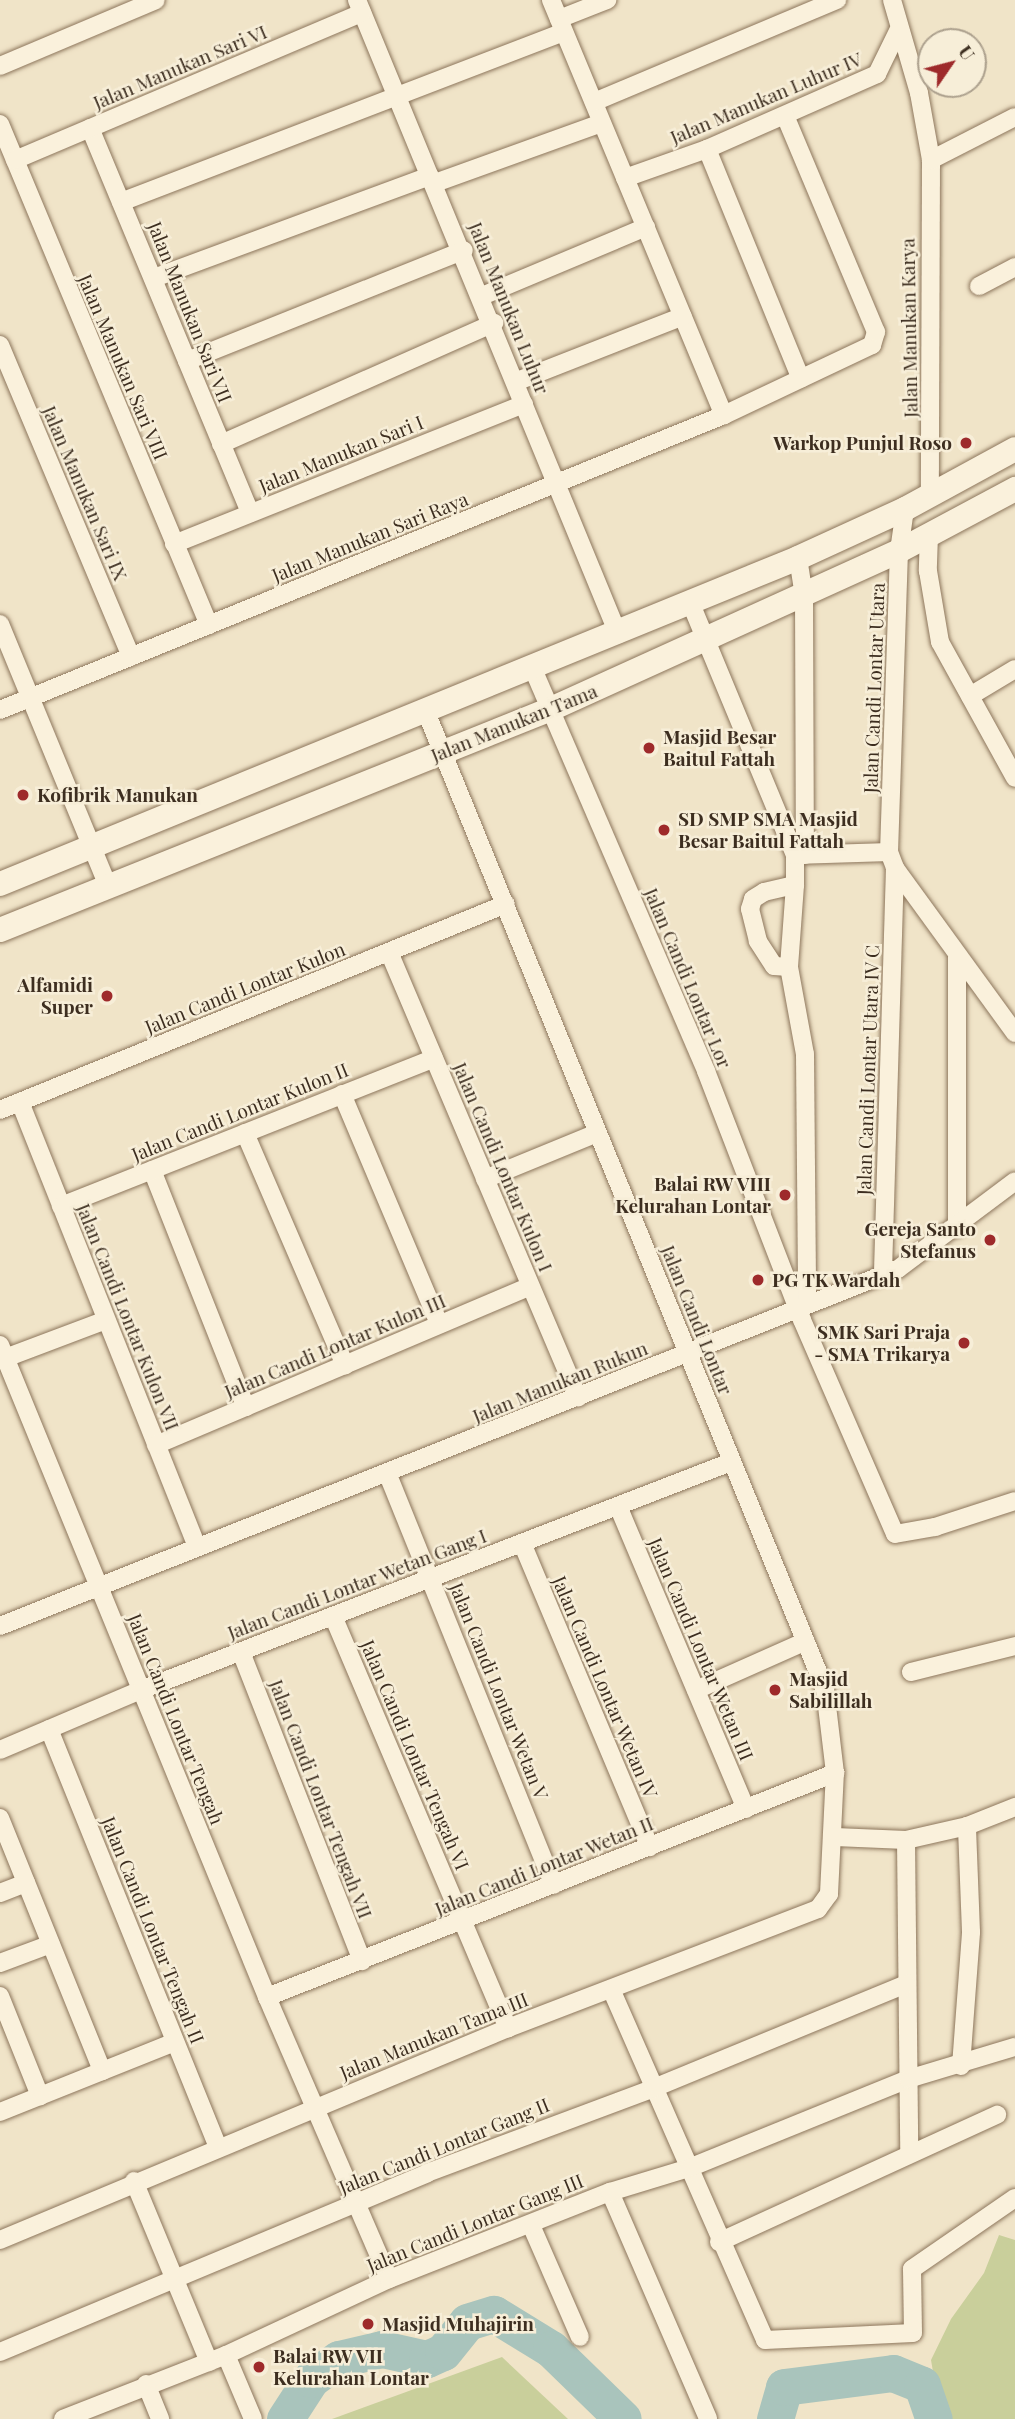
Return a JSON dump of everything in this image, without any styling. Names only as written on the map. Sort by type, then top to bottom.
[{"type":"street","points":[[0,66],[156,0]]},
{"type":"street","points":[[551,0],[724,415]]},
{"type":"street","points":[[121,202],[397,97],[562,25],[607,0]]},
{"type":"street","points":[[594,103],[837,0]]},
{"type":"street","name":"Jalan Manukan Karya","points":[[892,0],[898,31],[919,93],[931,160],[930,496]]},
{"type":"street","name":"Jalan Manukan Luhur","points":[[360,7],[464,250],[494,323],[514,382],[618,634]]},
{"type":"street","name":"Jalan Manukan Sari VI","points":[[15,160],[360,7]]},
{"type":"street","name":"Jalan Manukan Luhur IV","points":[[625,178],[707,149],[877,74],[898,31]]},
{"type":"street","name":"Jalan Manukan Sari Raya","points":[[0,710],[724,415],[876,341],[876,332],[785,116]]},
{"type":"street","points":[[931,160],[1015,117]]},
{"type":"street","points":[[154,278],[433,179],[602,123]]},
{"type":"street","name":"Jalan Manukan Sari VIII","points":[[0,124],[209,625]]},
{"type":"street","name":"Jalan Manukan Sari VII","points":[[90,128],[250,513]]},
{"type":"street","points":[[707,149],[801,379]]},
{"type":"street","points":[[482,296],[646,227]]},
{"type":"street","points":[[187,361],[464,250]]},
{"type":"street","points":[[979,286],[1015,267]]},
{"type":"street","points":[[514,382],[682,316]]},
{"type":"street","points":[[221,444],[494,323]]},
{"type":"street","name":"Jalan Manukan Sari IX","points":[[0,345],[131,657]]},
{"type":"street","name":"Jalan Manukan Sari I","points":[[174,544],[524,404]]},
{"type":"street","points":[[0,884],[691,604],[905,509],[1015,449]]},
{"type":"street","name":"Jalan Manukan Tama","points":[[0,930],[551,709],[899,551],[1015,489]]},
{"type":"street","name":"Jalan Candi Lontar Utara","points":[[892,860],[899,551],[905,509]]},
{"type":"street","points":[[929,535],[928,571],[935,628],[1015,778]]},
{"type":"street","points":[[798,558],[804,595],[800,855],[794,885],[789,967],[805,1055],[803,1305]]},
{"type":"street","points":[[691,604],[800,855]]},
{"type":"street","points":[[0,624],[108,886]]},
{"type":"street","name":"Jalan Candi Lontar Lor","points":[[533,669],[706,1071],[895,1534],[934,1527],[1015,1501]]},
{"type":"street","points":[[970,696],[1015,670]]},
{"type":"street","name":"Jalan Candi Lontar","points":[[426,712],[825,1689],[835,1773],[835,1837]]},
{"type":"street","points":[[800,855],[892,860],[957,957],[1015,1033]]},
{"type":"street","name":"Jalan Candi Lontar Utara IV C","points":[[883,1272],[892,860]]},
{"type":"street","points":[[789,967],[774,966],[765,957],[750,909],[753,899],[764,892],[794,885]]},
{"type":"street","name":"Jalan Candi Lontar Kulon","points":[[0,1110],[506,904]]},
{"type":"street","name":"Jalan Candi Lontar Kulon I","points":[[389,952],[578,1398]]},
{"type":"street","points":[[957,957],[957,1228]]},
{"type":"street","name":"Jalan Candi Lontar Kulon II","points":[[61,1206],[434,1058]]},
{"type":"street","points":[[342,1094],[439,1325]]},
{"type":"street","name":"Jalan Candi Lontar Kulon VII","points":[[20,1102],[197,1547]]},
{"type":"street","points":[[246,1133],[345,1365]]},
{"type":"street","points":[[485,1179],[597,1133]]},
{"type":"street","points":[[152,1170],[246,1407]]},
{"type":"street","name":"Jalan Manukan Rukun","points":[[0,1626],[99,1584],[388,1475],[883,1272],[898,1269],[957,1228],[1015,1181]]},
{"type":"street","name":"Jalan Candi Lontar Kulon III","points":[[156,1445],[530,1286]]},
{"type":"street","points":[[2,1355],[106,1320]]},
{"type":"street","name":"Jalan Candi Lontar Tengah","points":[[2,1355],[99,1584],[267,1997],[389,2279]]},
{"type":"street","name":"Jalan Candi Lontar Wetan Gang I","points":[[0,1749],[141,1690],[731,1462]]},
{"type":"street","name":"Jalan Candi Lontar Wetan V","points":[[388,1475],[432,1578],[554,1885]]},
{"type":"street","name":"Jalan Candi Lontar Wetan III","points":[[618,1506],[746,1809]]},
{"type":"street","name":"Jalan Candi Lontar Wetan IV","points":[[522,1543],[650,1847]]},
{"type":"street","name":"Jalan Candi Lontar Tengah VI","points":[[333,1616],[508,2028]]},
{"type":"street","points":[[695,1690],[806,1642]]},
{"type":"street","points":[[911,1672],[1015,1646]]},
{"type":"street","name":"Jalan Candi Lontar Tengah VII","points":[[241,1652],[362,1961]]},
{"type":"street","name":"Jalan Candi Lontar Tengah II","points":[[49,1729],[218,2147]]},
{"type":"street","name":"Jalan Candi Lontar Wetan II","points":[[267,1997],[835,1773]]},
{"type":"street","points":[[835,1837],[906,1840],[967,1826],[1015,1807]]},
{"type":"street","points":[[0,1818],[102,2071]]},
{"type":"street","points":[[961,2066],[971,1932],[967,1826]]},
{"type":"street","name":"Jalan Manukan Tama III","points":[[0,2240],[315,2106],[508,2028],[818,1909],[829,1894],[835,1837]]},
{"type":"street","points":[[906,1840],[909,2152]]},
{"type":"street","points":[[0,1894],[26,1883]]},
{"type":"street","points":[[0,1963],[51,1944]]},
{"type":"street","name":"Jalan Candi Lontar Gang II","points":[[0,2352],[519,2136],[654,2088],[906,1984]]},
{"type":"street","points":[[611,1990],[719,2242],[765,2340],[913,2333],[912,2269],[1015,2198]]},
{"type":"street","points":[[0,1996],[40,2096]]},
{"type":"street","points":[[0,2112],[175,2042]]},
{"type":"street","name":"Jalan Candi Lontar Gang III","points":[[63,2419],[146,2384],[226,2355],[389,2279],[610,2192],[689,2168],[908,2079],[961,2066],[1015,2047]]},
{"type":"street","points":[[719,2242],[909,2152],[997,2115]]},
{"type":"street","points":[[134,2181],[209,2362]]},
{"type":"street","points":[[610,2192],[708,2419]]},
{"type":"street","points":[[531,2225],[580,2337]]},
{"type":"street","points":[[226,2355],[253,2419]]},
{"type":"street","points":[[146,2384],[160,2419]]},
{"type":"green space","points":[[999,2235],[1015,2240],[1015,2419],[941,2419],[931,2360],[951,2319],[984,2273]]},
{"type":"green space","points":[[502,2357],[568,2419],[332,2419]]},
{"type":"waterway","points":[[285,2419],[311,2379],[339,2359],[382,2349],[427,2359],[443,2352],[467,2322],[494,2314],[551,2349],[623,2419]]},
{"type":"waterway","points":[[775,2419],[784,2387],[893,2373],[922,2385],[934,2419]]},
{"type":"place","name":"Warkop Punjul Roso","points":[[966,443]]},
{"type":"place","name":"Masjid Besar Baitul Fattah","points":[[649,748]]},
{"type":"place","name":"Kofibrik Manukan","points":[[23,795]]},
{"type":"place","name":"SD SMP SMA Masjid Besar Baitul Fattah","points":[[664,830]]},
{"type":"place","name":"Alfamidi Super","points":[[107,996]]},
{"type":"place","name":"Balai RW VIII Kelurahan Lontar","points":[[785,1195]]},
{"type":"place","name":"Gereja Santo Stefanus","points":[[990,1240]]},
{"type":"place","name":"PG TK Wardah","points":[[758,1280]]},
{"type":"place","name":"SMK Sari Praja - SMA Trikarya","points":[[964,1343]]},
{"type":"place","name":"Masjid Sabilillah","points":[[775,1690]]},
{"type":"place","name":"Masjid Muhajirin","points":[[368,2324]]},
{"type":"place","name":"Balai RW VII Kelurahan Lontar","points":[[259,2367]]}]
